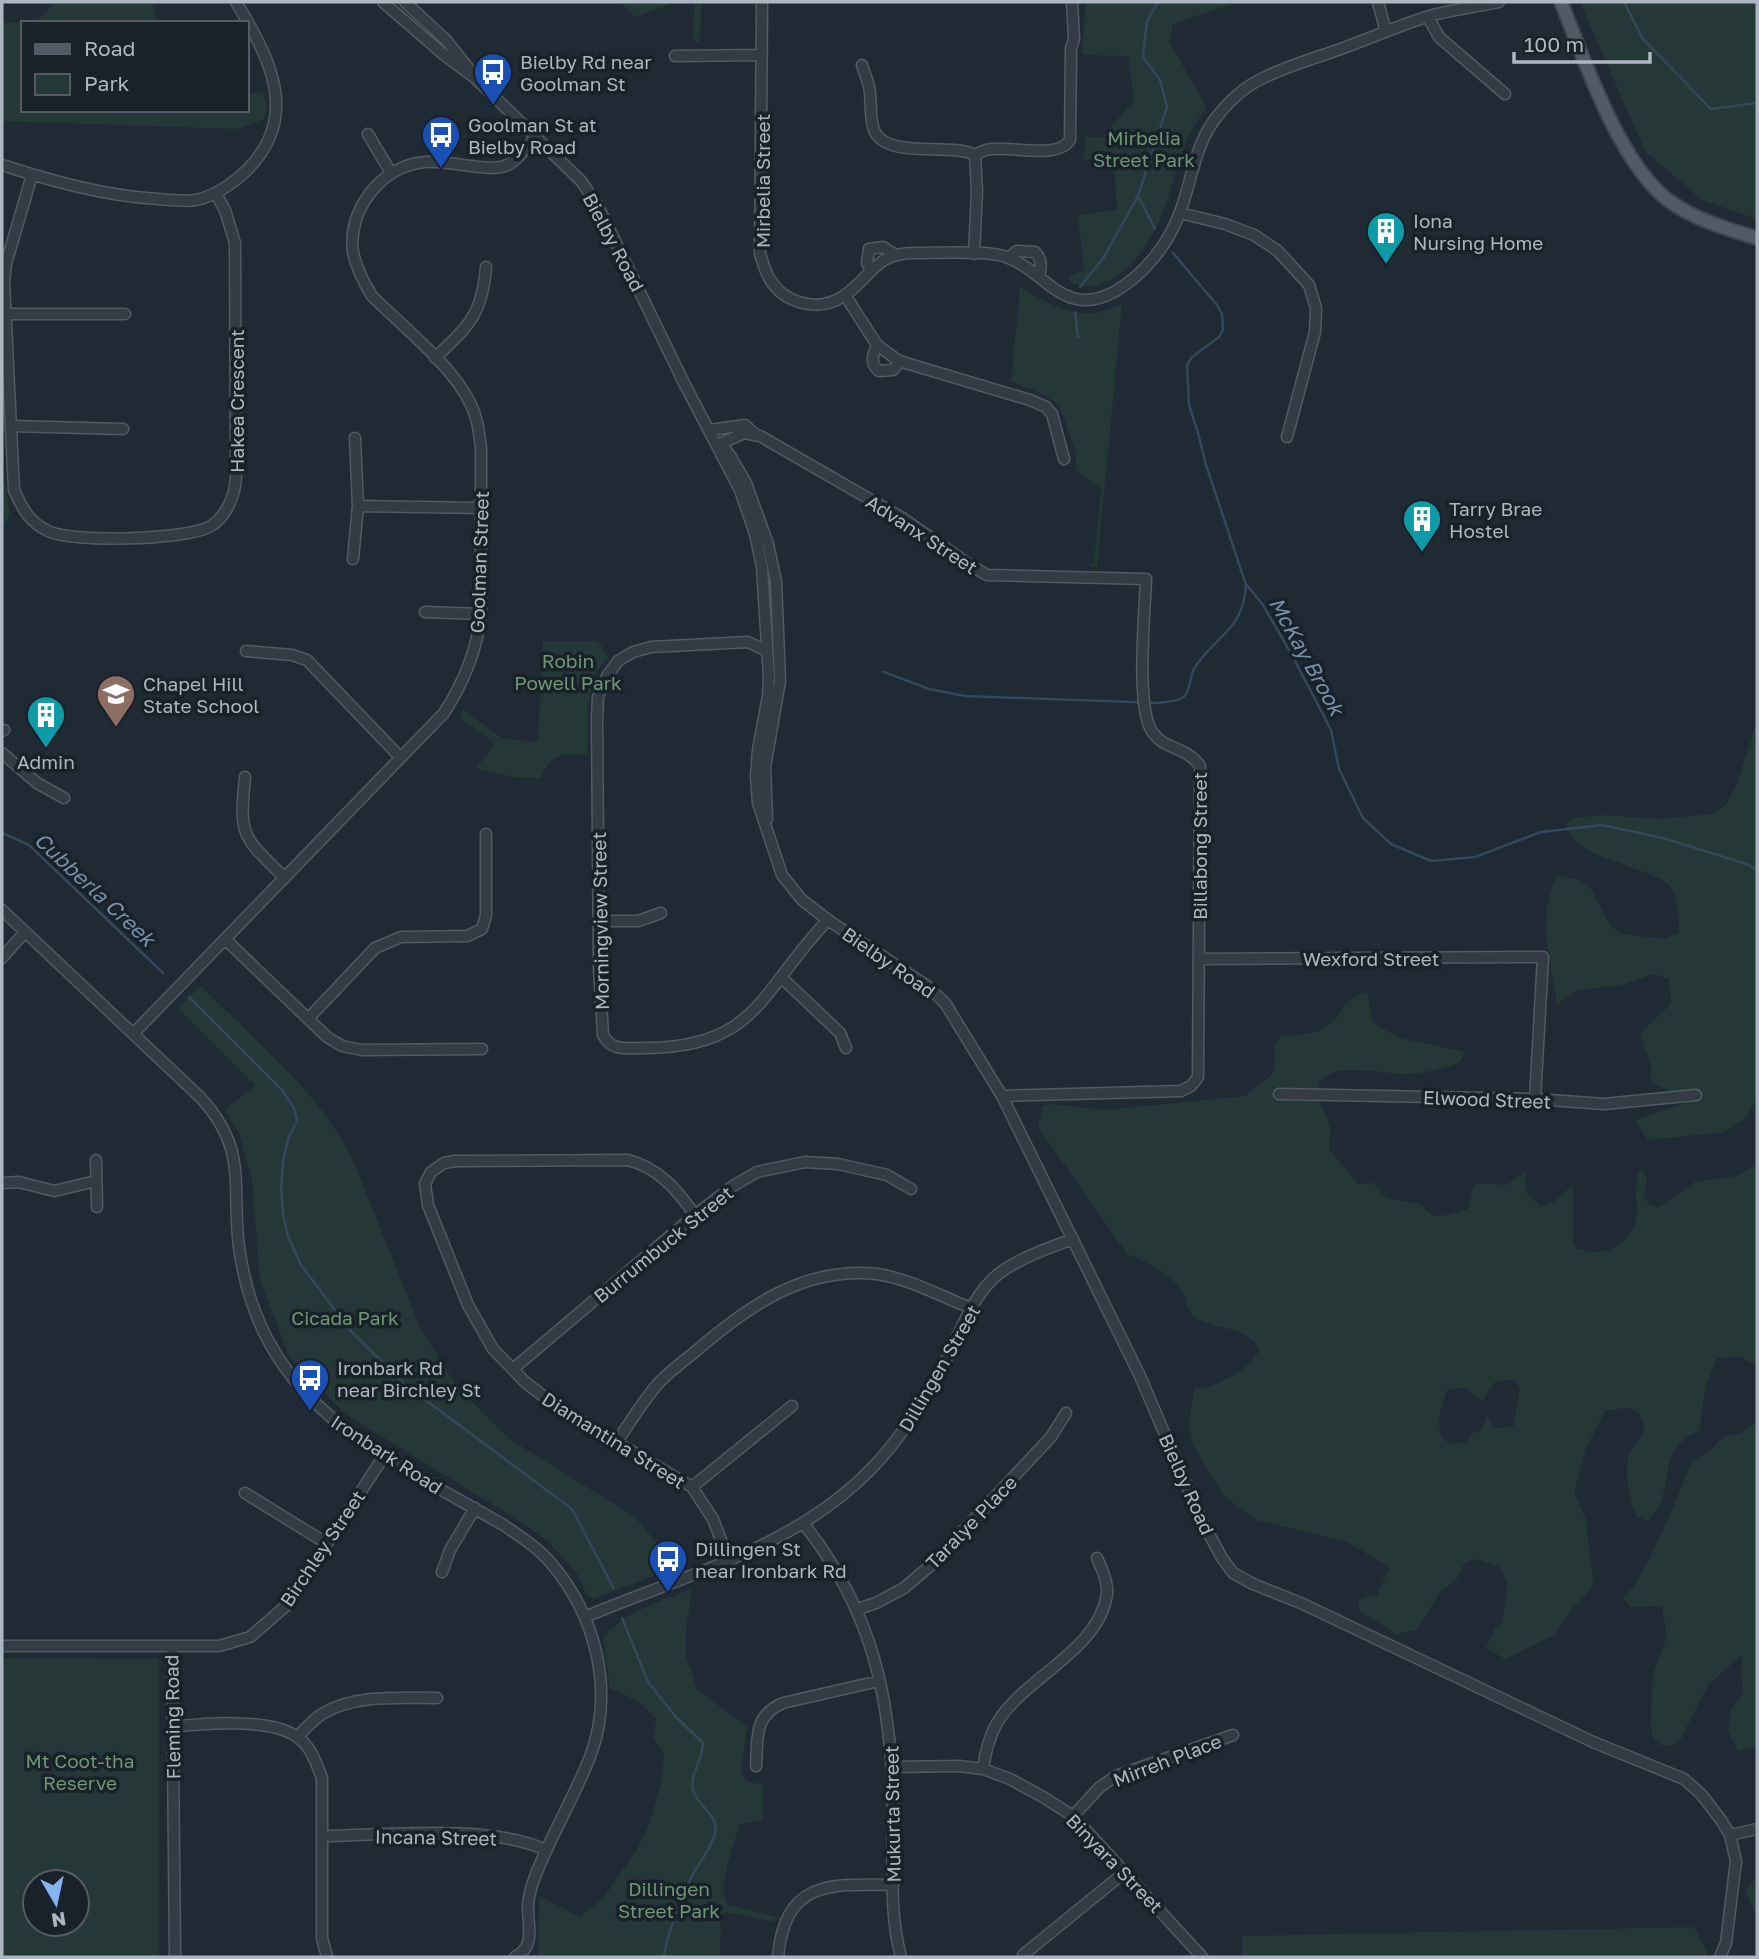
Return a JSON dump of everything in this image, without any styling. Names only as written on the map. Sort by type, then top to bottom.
[{"type":"main road","points":[[1561,2],[1612,124],[1629,154],[1653,185],[1668,200],[1694,215],[1757,238]]},
{"type":"street","points":[[236,2],[248,21]]},
{"type":"street","name":"Bielby Road","points":[[383,2],[475,78],[581,181],[597,206],[740,490],[755,534],[762,566],[767,627],[768,696],[758,750],[758,803],[782,874],[803,900],[828,920],[927,986],[945,1003],[1002,1096],[1140,1376],[1201,1519],[1222,1558],[1233,1573],[1253,1584],[1303,1604],[1581,1737],[1684,1779],[1701,1794],[1721,1820],[1730,1835],[1736,1861],[1726,1943],[1720,1957]]},
{"type":"street","name":"Bielby Road","points":[[405,2],[446,40],[475,78]]},
{"type":"street","name":"Mirbelia Street","points":[[762,2],[760,254],[770,279],[784,296],[804,304],[830,304],[845,295],[871,270],[894,254]]},
{"type":"street","points":[[975,155],[987,149],[1055,150],[1070,140],[1071,47],[1074,39],[1071,26],[1072,2]]},
{"type":"street","points":[[1378,2],[1386,33]]},
{"type":"street","points":[[1039,277],[1042,267],[1035,251],[1017,251],[1008,258],[1039,277],[1054,290],[1072,298],[1093,299],[1113,293],[1142,273],[1166,241],[1180,213],[1203,138],[1234,97],[1262,78],[1428,17],[1499,2]]},
{"type":"street","points":[[1428,17],[1439,37],[1505,94]]},
{"type":"street","points":[[2,165],[135,198],[194,200],[215,194],[239,178],[257,160],[269,138],[276,114],[275,88],[269,63],[248,22]]},
{"type":"street","points":[[675,56],[762,55]]},
{"type":"street","points":[[862,65],[869,87],[874,131],[883,141],[894,147],[964,149],[975,155]]},
{"type":"street","points":[[368,134],[391,173]]},
{"type":"street","name":"Goolman Street","points":[[133,1034],[444,713],[464,679],[475,649],[481,614],[479,426],[460,385],[372,296],[362,279],[354,255],[355,227],[369,193],[391,173],[422,162],[503,166],[536,137]]},
{"type":"street","points":[[974,254],[977,191],[975,155]]},
{"type":"street","name":"Hakea Crescent","points":[[32,174],[6,264],[4,282],[14,490],[31,520],[62,536],[180,535],[196,532],[211,527],[223,515],[235,489],[235,243],[225,210],[215,194]]},
{"type":"street","points":[[1180,213],[1254,235],[1278,251],[1309,285],[1316,308],[1315,332],[1287,437]]},
{"type":"street","name":"Mirbelia Street","points":[[871,270],[867,263],[869,249],[883,247],[894,254],[974,254],[1008,258]]},
{"type":"street","points":[[435,358],[473,320],[479,307],[486,267]]},
{"type":"street","points":[[845,295],[877,345],[900,361],[1046,407],[1055,421],[1064,459]]},
{"type":"street","points":[[5,314],[125,314]]},
{"type":"street","points":[[877,345],[872,360],[879,371],[893,370],[900,361]]},
{"type":"street","name":"Advanx Street","points":[[711,432],[745,425],[755,434],[904,519],[987,575],[1146,579]]},
{"type":"street","points":[[11,426],[123,429]]},
{"type":"street","name":"Bielby Road","points":[[711,432],[732,457],[746,483],[768,544],[776,581],[780,681],[765,767],[768,831]]},
{"type":"street","points":[[720,444],[744,433],[755,434]]},
{"type":"street","points":[[353,559],[358,506],[355,438]]},
{"type":"street","points":[[358,506],[481,508]]},
{"type":"street","name":"Billabong Street","points":[[1002,1096],[1181,1091],[1191,1086],[1198,1077],[1200,766],[1192,755],[1158,739],[1147,723],[1144,708],[1146,579]]},
{"type":"street","points":[[425,612],[481,614]]},
{"type":"street","points":[[748,642],[767,627]]},
{"type":"street","name":"Morningview Street","points":[[767,651],[748,642],[642,649],[618,661],[607,676],[598,697],[598,921],[603,1035],[608,1044],[619,1048],[670,1048],[699,1044],[722,1035],[743,1022],[828,920]]},
{"type":"street","points":[[246,651],[292,655],[307,660],[400,757]]},
{"type":"street","points":[[2,753],[37,783],[64,798]]},
{"type":"street","points":[[245,777],[242,812],[247,839],[285,877]]},
{"type":"street","points":[[308,1019],[375,948],[401,937],[467,936],[482,929],[486,915],[486,834]]},
{"type":"street","name":"Ironbark Road","points":[[2,910],[212,1110],[227,1134],[236,1164],[237,1228],[243,1271],[253,1306],[276,1354],[305,1393],[347,1431],[528,1541],[549,1561],[572,1591],[585,1616],[599,1669],[601,1691],[597,1734],[576,1790],[546,1850],[531,1889],[528,1936],[521,1955]]},
{"type":"street","points":[[598,921],[638,921],[661,913]]},
{"type":"street","points":[[2,958],[25,932]]},
{"type":"street","points":[[226,940],[327,1037],[342,1046],[362,1050],[482,1049]]},
{"type":"street","name":"Wexford Street","points":[[1199,958],[1542,957],[1535,1098]]},
{"type":"street","points":[[782,978],[841,1033],[846,1048]]},
{"type":"street","name":"Elwood Street","points":[[1279,1094],[1535,1098],[1605,1104],[1696,1095]]},
{"type":"street","points":[[96,1160],[97,1207]]},
{"type":"street","name":"Diamantina Street","points":[[695,1215],[660,1174],[645,1164],[628,1160],[455,1161],[444,1163],[431,1172],[425,1184],[428,1205],[468,1305],[493,1349],[525,1382],[556,1406],[692,1487],[713,1519],[729,1561]]},
{"type":"street","name":"Burrumbuck Street","points":[[513,1369],[695,1215],[733,1185],[757,1172],[805,1163],[838,1164],[887,1175],[911,1189]]},
{"type":"street","points":[[2,1183],[19,1182],[54,1192],[96,1181]]},
{"type":"street","name":"Dillingen Street","points":[[585,1616],[729,1561],[763,1545],[803,1523],[849,1489],[900,1436],[932,1386],[983,1291],[1000,1273],[1028,1257],[1073,1239]]},
{"type":"street","points":[[617,1443],[659,1383],[749,1308],[783,1289],[818,1277],[849,1273],[878,1275],[904,1280],[973,1309]]},
{"type":"street","points":[[692,1487],[792,1405]]},
{"type":"street","name":"Taralye Place","points":[[858,1609],[904,1588],[931,1565],[1051,1437],[1066,1413]]},
{"type":"street","name":"Birchley Street","points":[[173,1646],[219,1646],[250,1637],[287,1605],[384,1455]]},
{"type":"street","points":[[245,1493],[326,1543]]},
{"type":"street","points":[[442,1572],[450,1550],[475,1508]]},
{"type":"street","name":"Mukurta Street","points":[[803,1523],[833,1565],[858,1609],[871,1645],[889,1728],[893,1767],[896,1938],[901,1957]]},
{"type":"street","points":[[983,1769],[985,1753],[997,1723],[1015,1702],[1087,1637],[1102,1610],[1107,1593],[1097,1558]]},
{"type":"street","name":"Fleming Road","points":[[2,1646],[173,1646],[175,1957]]},
{"type":"street","points":[[756,1766],[761,1718],[771,1708],[879,1681]]},
{"type":"street","points":[[297,1737],[323,1714],[352,1703],[387,1698],[437,1699]]},
{"type":"street","points":[[173,1727],[197,1724],[257,1725],[279,1729],[297,1737],[313,1754],[321,1778],[322,1938],[327,1957]]},
{"type":"street","name":"Mirreh Place","points":[[1073,1816],[1100,1787],[1116,1776],[1233,1735]]},
{"type":"street","name":"Binyara Street","points":[[893,1767],[959,1766],[983,1769],[1010,1779],[1073,1816],[1202,1957]]},
{"type":"street","points":[[1730,1835],[1757,1829]]},
{"type":"street","name":"Incana Street","points":[[323,1836],[454,1834],[529,1842],[546,1850]]},
{"type":"street","points":[[1023,1955],[1125,1872]]},
{"type":"street","points":[[778,1957],[781,1931],[789,1914],[801,1900],[818,1890],[841,1884],[894,1885]]},
{"type":"green space","points":[[56,2],[152,2],[157,21],[36,21]]},
{"type":"green space","points":[[620,2],[676,2],[636,17]]},
{"type":"green space","points":[[695,2],[701,2],[700,42],[693,41]]},
{"type":"green space","name":"Mirbelia Street Park","points":[[1085,2],[1238,2],[1173,24],[1169,41],[1206,107],[1187,140],[1162,214],[1146,246],[1135,260],[1115,277],[1097,285],[1084,286],[1071,283],[1069,277],[1084,270],[1078,215],[1117,210],[1115,174],[1102,160],[1083,159],[1086,137],[1102,137],[1134,101],[1128,56],[1082,55]]},
{"type":"green space","points":[[1580,2],[1757,2],[1757,219],[1702,200],[1645,151]]},
{"type":"green space","points":[[21,22],[21,112],[248,112],[248,94],[263,92],[267,108],[264,119],[237,129],[2,121],[2,23]]},
{"type":"green space","points":[[1020,287],[1056,306],[1075,312],[1098,312],[1122,304],[1097,567],[1088,566],[1094,563],[1101,487],[1076,471],[1076,453],[1059,405],[1044,395],[1011,381]]},
{"type":"green space","points":[[2,461],[10,514],[2,530]]},
{"type":"green space","name":"Robin Powell Park","points":[[543,641],[598,641],[608,657],[594,674],[588,706],[587,755],[559,756],[549,763],[541,778],[513,777],[476,768],[494,742],[460,718],[463,710],[502,738],[538,742]]},
{"type":"green space","points":[[1757,722],[1757,1097],[1746,1118],[1724,1132],[1648,1140],[1635,1120],[1686,1103],[1681,1097],[1651,1082],[1651,1067],[1640,1033],[1671,1004],[1669,979],[1653,974],[1621,985],[1578,990],[1557,1004],[1546,923],[1551,891],[1557,875],[1579,880],[1591,889],[1610,926],[1622,934],[1664,939],[1678,933],[1676,900],[1665,882],[1607,859],[1579,844],[1570,834],[1566,823],[1573,818],[1605,815],[1658,819],[1714,814],[1726,804],[1735,789]]},
{"type":"green space","name":"Cicada Park","points":[[200,985],[283,1066],[322,1110],[338,1134],[352,1158],[420,1327],[457,1387],[511,1440],[635,1517],[676,1567],[593,1599],[587,1595],[578,1575],[548,1541],[345,1414],[289,1356],[260,1280],[252,1180],[239,1133],[225,1110],[255,1085],[178,1008]]},
{"type":"green space","points":[[1367,992],[1372,1022],[1399,1038],[1465,1052],[1460,1062],[1421,1073],[1345,1070],[1324,1077],[1319,1085],[1320,1102],[1330,1127],[1329,1149],[1358,1184],[1373,1183],[1386,1198],[1420,1204],[1433,1216],[1449,1215],[1468,1209],[1473,1188],[1477,1183],[1506,1185],[1525,1172],[1526,1192],[1540,1206],[1553,1202],[1573,1185],[1573,1244],[1577,1249],[1599,1252],[1620,1244],[1630,1233],[1636,1219],[1636,1184],[1641,1168],[1647,1179],[1643,1196],[1649,1204],[1659,1208],[1695,1182],[1737,1176],[1757,1164],[1757,1366],[1741,1357],[1717,1358],[1705,1388],[1699,1431],[1687,1437],[1673,1452],[1661,1502],[1648,1521],[1637,1517],[1627,1477],[1629,1455],[1645,1431],[1643,1422],[1632,1409],[1605,1411],[1585,1450],[1574,1492],[1586,1520],[1593,1580],[1591,1589],[1570,1611],[1554,1635],[1505,1659],[1486,1648],[1494,1630],[1502,1624],[1508,1583],[1499,1566],[1476,1559],[1465,1562],[1456,1580],[1439,1593],[1417,1630],[1396,1634],[1360,1611],[1358,1600],[1377,1595],[1390,1567],[1345,1541],[1256,1520],[1223,1495],[1193,1445],[1189,1423],[1194,1389],[1214,1385],[1232,1377],[1260,1350],[1255,1342],[1240,1332],[1198,1319],[1189,1310],[1182,1291],[1170,1278],[1150,1264],[1127,1254],[1038,1127],[1043,1106],[1053,1104],[1105,1110],[1245,1096],[1270,1076],[1275,1068],[1275,1044],[1282,1036],[1307,1034],[1325,1028],[1336,1019],[1347,1003]],"holes":[[[1515,1379],[1520,1389],[1513,1427],[1493,1428],[1487,1415],[1481,1431],[1473,1433],[1466,1442],[1452,1444],[1442,1439],[1440,1414],[1448,1389],[1466,1388],[1482,1401],[1495,1382]]]},
{"type":"green space","points":[[1757,1422],[1757,1746],[1738,1751],[1728,1731],[1731,1710],[1743,1694],[1741,1655],[1708,1685],[1680,1740],[1671,1746],[1660,1745],[1653,1737],[1651,1726],[1652,1678],[1667,1636],[1662,1606],[1631,1607],[1623,1598],[1652,1555],[1693,1460],[1709,1452],[1723,1437],[1741,1433]]},
{"type":"green space","name":"Dillingen Street Park","points":[[692,1589],[686,1630],[686,1656],[697,1689],[747,1727],[741,1771],[746,1781],[763,1785],[763,1820],[740,1824],[727,1866],[725,1897],[728,1905],[776,1917],[774,1922],[726,1912],[721,1916],[720,1957],[538,1957],[539,1896],[580,1917],[604,1897],[647,1830],[662,1782],[664,1753],[654,1739],[656,1719],[638,1701],[610,1688],[603,1638],[633,1614]]},
{"type":"green space","name":"Mt Coot-tha Reserve","points":[[2,1658],[159,1659],[159,1957],[2,1957]]},
{"type":"green space","points":[[1757,1877],[1757,1917],[1745,1891]]},
{"type":"green space","points":[[1694,1927],[1707,1952],[1705,1957],[1242,1957],[1242,1936]]},
{"type":"waterway","name":"McKay Brook","points":[[1080,287],[1104,257],[1138,196],[1167,107],[1160,80],[1143,57],[1147,21],[1158,2]]},
{"type":"waterway","points":[[1624,2],[1643,39],[1711,109],[1757,103]]},
{"type":"waterway","name":"McKay Brook","points":[[1138,196],[1155,229]]},
{"type":"waterway","name":"McKay Brook","points":[[1173,253],[1222,314],[1223,330],[1219,337],[1192,357],[1187,365],[1189,405],[1242,573],[1246,584],[1263,605],[1291,653],[1331,730],[1339,769],[1363,818],[1391,844],[1431,861],[1475,857],[1541,832],[1602,825],[1667,839],[1749,865],[1757,870]]},
{"type":"waterway","points":[[1075,312],[1078,337]]},
{"type":"waterway","points":[[884,672],[929,689],[965,696],[1160,703],[1174,701],[1186,694],[1195,667],[1228,631],[1240,613],[1246,585]]},
{"type":"waterway","name":"Cubberla Creek","points":[[2,833],[29,845],[163,973]]},
{"type":"waterway","name":"Cubberla Creek","points":[[189,997],[282,1090],[294,1108],[297,1121],[288,1139],[281,1188],[288,1236],[301,1265],[351,1331],[404,1384],[572,1509],[614,1589]]},
{"type":"waterway","name":"Cubberla Creek","points":[[622,1618],[648,1682],[676,1717],[703,1743],[692,1784],[696,1797],[712,1817],[716,1829],[709,1848],[682,1897],[664,1957]]},
{"type":"place","name":"Bielby Rd near Goolman St","points":[[493,106]]},
{"type":"place","name":"Goolman St at Bielby Road","points":[[441,169]]},
{"type":"place","name":"Iona Nursing Home","points":[[1386,265]]},
{"type":"place","name":"Tarry Brae Hostel","points":[[1422,553]]},
{"type":"place","name":"Chapel Hill State School","points":[[116,728]]},
{"type":"place","name":"Admin","points":[[46,749]]},
{"type":"place","name":"Ironbark Rd near Birchley St","points":[[310,1412]]},
{"type":"place","name":"Dillingen St near Ironbark Rd","points":[[668,1593]]}]
